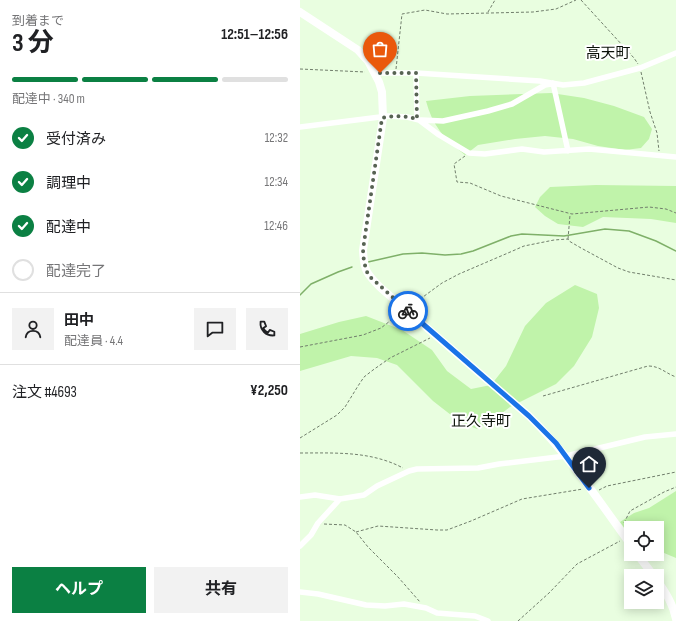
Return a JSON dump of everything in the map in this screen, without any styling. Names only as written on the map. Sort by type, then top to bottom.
[{"type":"street","points":[[300,12],[358,50],[368,61],[379,82],[382,92],[382,118],[363,250],[364,262],[368,275],[529,416],[566,456],[624,535]]},
{"type":"street","points":[[380,73],[416,73],[540,81],[563,84],[584,83],[640,68],[676,53]]},
{"type":"street","points":[[416,73],[418,119],[439,136],[469,153],[485,154],[522,149],[544,152],[568,150],[606,150],[676,156]]},
{"type":"street","points":[[300,127],[382,118],[388,116],[407,116],[418,119],[442,121],[512,104],[545,85],[553,83]]},
{"type":"street","points":[[553,83],[568,150]]},
{"type":"street","points":[[300,497],[315,495],[340,499],[364,495],[376,486],[409,471],[417,469],[478,468],[566,456],[645,437],[676,434]]},
{"type":"street","points":[[300,546],[311,535],[318,523],[340,499]]},
{"type":"street","points":[[642,561],[649,569]]},
{"type":"street","points":[[664,591],[673,607],[676,620]]},
{"type":"street","points":[[300,592],[318,594],[366,605],[385,606],[404,604],[426,608],[437,613],[475,616],[488,621]]},
{"type":"path","points":[[487,12],[495,0]]},
{"type":"path","points":[[395,72],[402,14],[425,10],[447,14],[534,12],[556,9],[576,0]]},
{"type":"path","points":[[581,0],[634,58],[640,68],[650,112],[657,133],[659,155]]},
{"type":"path","points":[[300,69],[369,72]]},
{"type":"path","points":[[469,153],[454,164],[457,182],[470,183],[501,196],[570,214],[648,207],[666,209],[676,213]]},
{"type":"path","points":[[570,214],[568,234],[569,242],[618,268],[629,272],[676,280]]},
{"type":"path","points":[[300,347],[363,335],[381,328],[442,283],[459,274],[524,246],[554,240],[568,239]]},
{"type":"path","points":[[300,438],[345,407],[361,382],[372,370],[390,358],[435,335]]},
{"type":"path","points":[[543,396],[648,366],[655,366],[676,377]]},
{"type":"path","points":[[300,453],[344,453],[373,456],[390,461],[409,471]]},
{"type":"path","points":[[356,532],[378,526],[447,530],[522,499],[591,491],[606,486],[676,472]]},
{"type":"path","points":[[621,531],[630,511],[676,487]]},
{"type":"path","points":[[318,523],[345,525],[356,532],[368,547],[426,608]]},
{"type":"path","points":[[518,621],[549,593],[577,564],[624,539]]},
{"type":"green space","points":[[551,93],[584,98],[614,106],[644,117],[652,129],[649,139],[641,148],[625,150],[598,146],[573,139],[545,136],[478,145],[465,155],[445,138],[436,125],[426,101],[470,96]]},
{"type":"green space","points":[[596,185],[676,186],[676,223],[651,219],[603,217],[583,227],[558,224],[545,216],[535,207],[540,197],[550,187]]},
{"type":"green space","points":[[575,285],[597,294],[599,308],[592,337],[574,366],[556,384],[510,407],[493,420],[477,429],[460,422],[433,401],[397,365],[377,358],[351,356],[300,371],[300,334],[339,322],[366,316],[402,330],[432,350],[447,371],[471,389],[491,385],[506,366],[525,326],[546,303]]},
{"type":"green space","points":[[676,491],[676,558],[664,553],[664,521],[624,521],[624,527],[620,522],[634,513],[649,508]]},
{"type":"waterway","points":[[368,262],[403,254],[461,254],[473,251],[511,236],[522,234],[564,236],[605,229],[629,231],[656,241],[676,251]]},
{"type":"waterway","points":[[300,295],[311,284],[352,267]]},
{"type":"way so far","points":[[380,73],[416,73],[417,119],[407,116],[388,116],[382,118],[363,250],[364,262],[368,275],[408,311]]},
{"type":"district","name":"高天町","points":[[608,53]]},
{"type":"district","name":"正久寺町","points":[[481,421]]},
{"type":"route","points":[[408,311],[542,428],[556,443],[589,488]]}]
